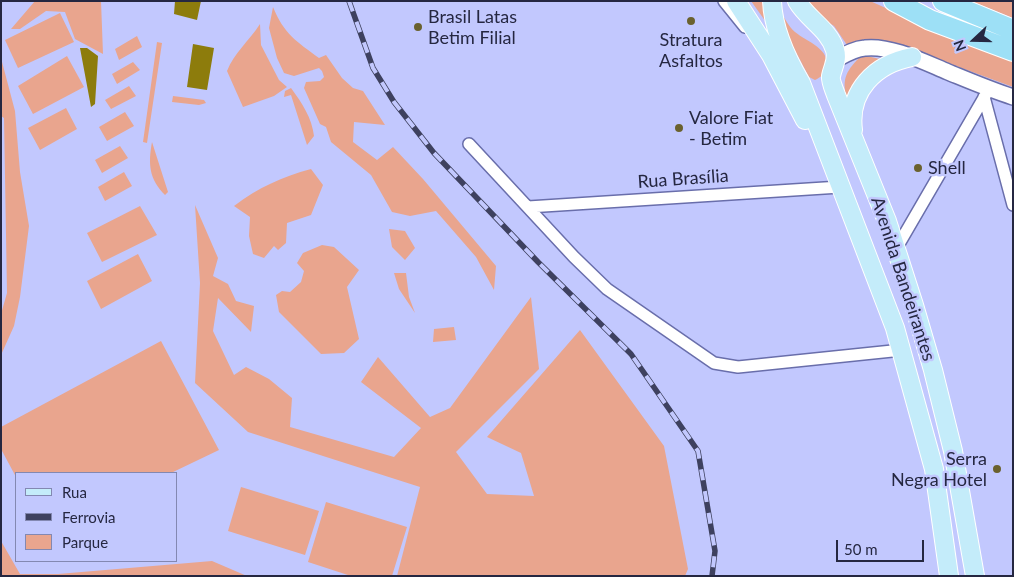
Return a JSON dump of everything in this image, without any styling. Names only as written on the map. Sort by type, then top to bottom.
[{"type":"highway","points":[[894,1],[930,20],[1013,51]]},
{"type":"highway","points":[[943,1],[1013,30]]},
{"type":"main road","points":[[736,1],[771,55],[840,187],[872,188]]},
{"type":"main road","name":"Avenida Bandeirantes","points":[[772,1],[777,30],[801,83],[896,328],[934,468],[949,576]]},
{"type":"main road","points":[[796,1],[805,14],[829,38],[835,49],[836,59],[831,77],[818,87],[809,87],[801,83]]},
{"type":"main road","points":[[836,59],[852,50],[866,48],[885,49],[912,57],[986,93],[1013,96]]},
{"type":"main road","points":[[854,138],[853,110],[864,84],[885,66],[898,60],[912,57]]},
{"type":"main road","name":"Avenida Bandeirantes","points":[[831,77],[872,188],[887,222],[914,305],[946,424],[975,576]]},
{"type":"street","points":[[724,1],[771,55]]},
{"type":"street","points":[[986,93],[1013,205]]},
{"type":"street","points":[[896,249],[986,93]]},
{"type":"street","points":[[469,144],[574,257],[607,289],[714,363],[738,367],[902,350]]},
{"type":"street","name":"Rua Brasília","points":[[528,207],[840,187]]},
{"type":"green space","points":[[35,1],[101,1],[103,54],[75,39],[65,12],[46,11],[20,29],[11,29]]},
{"type":"green space","points":[[751,1],[762,1],[766,22]]},
{"type":"green space","points":[[803,1],[870,1],[958,40],[1013,61],[1013,87],[891,42],[847,45],[834,26],[809,10]]},
{"type":"green space","points":[[971,1],[1013,1],[1013,18]]},
{"type":"green space","points":[[273,7],[286,31],[319,58],[326,55],[342,78],[353,88],[363,91],[385,125],[354,122],[353,142],[377,160],[393,147],[423,179],[496,266],[494,290],[476,257],[436,211],[410,216],[392,212],[371,175],[331,142],[326,127],[320,124],[304,88],[306,82],[320,81],[324,77],[322,71],[319,68],[294,76],[284,73],[277,58],[269,28]]},
{"type":"green space","points":[[781,12],[793,30],[822,51],[827,62],[826,69],[821,77],[815,80],[809,77],[781,24]]},
{"type":"green space","points":[[60,13],[74,42],[18,68],[5,40]]},
{"type":"green space","points":[[260,24],[261,45],[279,80],[287,87],[274,96],[243,107],[227,71],[234,58]]},
{"type":"green space","points":[[137,36],[142,47],[119,60],[115,49]]},
{"type":"green space","points":[[157,42],[162,43],[147,143],[143,142]]},
{"type":"green space","points":[[862,55],[880,59],[847,99],[845,80],[852,65]]},
{"type":"green space","points":[[67,56],[84,87],[33,114],[18,86]]},
{"type":"green space","points":[[1,58],[15,111],[20,172],[29,226],[20,297],[14,326],[1,355],[1,314],[7,293]]},
{"type":"green space","points":[[133,62],[140,70],[117,84],[112,74]]},
{"type":"green space","points":[[129,86],[136,96],[111,109],[105,100]]},
{"type":"green space","points":[[291,88],[303,105],[311,123],[314,136],[307,145],[291,95],[284,97],[285,91]]},
{"type":"green space","points":[[173,96],[204,100],[206,103],[199,105],[172,102]]},
{"type":"green space","points":[[66,108],[77,129],[40,150],[28,128]]},
{"type":"green space","points":[[125,112],[134,126],[107,141],[99,127]]},
{"type":"green space","points":[[152,142],[168,192],[165,195],[156,183],[151,171]]},
{"type":"green space","points":[[120,146],[128,158],[102,173],[95,160]]},
{"type":"green space","points":[[311,169],[323,185],[311,215],[287,223],[286,243],[278,250],[274,246],[264,258],[253,254],[249,236],[250,217],[234,206],[252,193],[271,183]]},
{"type":"green space","points":[[124,172],[132,186],[105,201],[98,187]]},
{"type":"green space","points":[[195,205],[218,258],[213,276],[228,284],[236,301],[254,306],[251,332],[218,298],[213,331],[234,375],[246,367],[269,379],[292,398],[290,427],[394,457],[421,428],[361,382],[378,357],[430,417],[450,408],[531,297],[539,369],[456,452],[487,494],[534,496],[521,453],[487,437],[580,330],[664,446],[688,569],[685,576],[397,576],[420,487],[248,432],[195,383],[200,283]]},
{"type":"green space","points":[[140,206],[157,235],[102,262],[87,233]]},
{"type":"green space","points":[[389,229],[405,231],[415,248],[405,260],[392,247]]},
{"type":"green space","points":[[322,245],[334,247],[359,270],[347,287],[359,339],[344,353],[321,354],[279,312],[276,295],[282,291],[290,292],[301,282],[304,271],[297,263],[303,253]]},
{"type":"green space","points":[[138,254],[152,281],[101,309],[87,281]]},
{"type":"green space","points":[[394,273],[406,273],[409,297],[415,313],[399,289]]},
{"type":"green space","points":[[454,327],[456,340],[433,342],[434,329]]},
{"type":"green space","points":[[161,341],[219,450],[173,472],[15,472],[15,475],[1,449],[1,427]]},
{"type":"green space","points":[[241,487],[319,511],[305,555],[228,531]]},
{"type":"green space","points":[[326,502],[407,527],[392,576],[351,576],[308,562]]},
{"type":"green space","points":[[1,541],[20,574],[58,574],[212,561],[247,576],[1,576]]},
{"type":"shaded area","points":[[175,1],[201,1],[197,20],[174,14]]},
{"type":"shaded area","points":[[193,44],[214,48],[207,90],[187,87]]},
{"type":"shaded area","points":[[80,48],[87,48],[98,56],[95,104],[91,107]]},
{"type":"railway","points":[[349,1],[373,68],[394,102],[434,153],[538,262],[631,354],[698,451],[715,551],[712,576]]},
{"type":"place","name":"Stratura Asfaltos","points":[[691,21]]},
{"type":"place","name":"Brasil Latas Betim Filial","points":[[418,27]]},
{"type":"place","name":"Valore Fiat - Betim","points":[[679,128]]},
{"type":"place","name":"Shell","points":[[918,168]]},
{"type":"place","name":"Serra Negra Hotel","points":[[997,469]]}]
